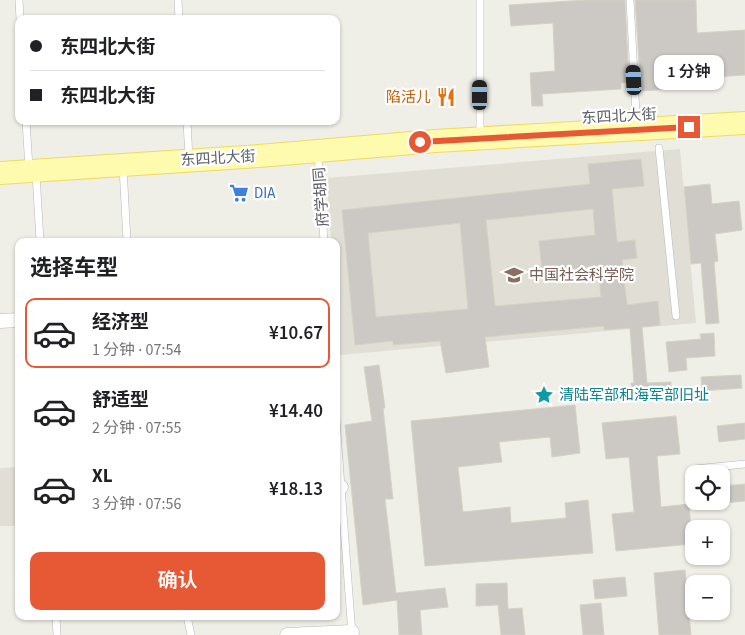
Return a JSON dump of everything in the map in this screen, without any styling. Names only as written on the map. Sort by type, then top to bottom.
[{"type":"main road","name":"东四北大街","points":[[435,141],[480,133],[532,120],[745,108]]},
{"type":"main road","name":"东四北大街","points":[[0,173],[189,159],[318,152],[435,141],[745,123]]},
{"type":"street","points":[[0,321],[15,320]]},
{"type":"street","points":[[287,635],[352,634]]},
{"type":"lane","points":[[19,0],[20,15]]},
{"type":"lane","points":[[178,0],[179,15]]},
{"type":"lane","points":[[480,0],[480,133]]},
{"type":"lane","points":[[630,0],[636,115]]},
{"type":"lane","points":[[26,125],[40,238]]},
{"type":"lane","points":[[186,125],[189,159]]},
{"type":"lane","points":[[659,148],[676,316]]},
{"type":"lane","name":"府学胡同","points":[[318,152],[324,238]]},
{"type":"lane","points":[[123,165],[127,238]]},
{"type":"lane","points":[[730,466],[745,464]]},
{"type":"lane","points":[[340,499],[352,634]]},
{"type":"lane","points":[[56,620],[57,635]]},
{"type":"lane","points":[[188,620],[191,635]]},
{"type":"shaded area","name":"中国社会科学院","points":[[680,149],[696,323],[340,355],[340,238],[331,238],[326,178]]},
{"type":"shaded area","points":[[15,467],[15,526],[0,526],[0,468]]},
{"type":"building","points":[[585,0],[625,0],[629,82],[621,83],[621,89],[542,94],[543,106],[532,106],[530,73],[555,71],[553,23],[511,26],[509,5]]},
{"type":"building","points":[[635,0],[696,0],[697,33],[745,30],[745,75],[671,80],[672,89],[641,91]]},
{"type":"building","points":[[641,159],[644,186],[612,189],[617,242],[635,240],[637,258],[622,260],[627,305],[658,301],[660,325],[642,327],[647,383],[671,382],[671,393],[632,394],[631,383],[634,383],[630,328],[604,330],[604,326],[485,337],[489,367],[446,373],[440,341],[393,345],[393,341],[355,345],[342,210],[590,184],[588,164]],"holes":[[[593,209],[595,235],[539,241],[542,272],[598,266],[601,297],[495,306],[486,220]],[[460,223],[468,309],[376,317],[368,233]]]},
{"type":"building","points":[[710,184],[712,204],[739,201],[742,230],[715,234],[718,261],[714,262],[719,323],[706,324],[701,263],[691,264],[684,187]]},
{"type":"building","points":[[714,333],[715,356],[686,358],[687,370],[669,372],[666,342],[701,339],[700,334]]},
{"type":"building","points":[[379,365],[393,499],[385,499],[396,593],[445,588],[448,607],[420,610],[422,635],[399,635],[397,600],[363,605],[345,425],[372,421],[364,367]]},
{"type":"building","points":[[741,375],[742,388],[702,391],[701,377]]},
{"type":"building","points":[[575,405],[580,453],[552,457],[550,437],[499,442],[502,462],[458,467],[463,512],[510,507],[511,523],[566,518],[565,503],[588,500],[593,553],[425,566],[411,421]]},
{"type":"building","points":[[676,416],[680,454],[657,456],[661,507],[685,504],[685,510],[689,510],[690,520],[685,520],[685,545],[616,551],[612,514],[634,512],[629,457],[606,459],[602,423]]},
{"type":"building","points":[[745,423],[745,439],[719,442],[717,426]]},
{"type":"building","points":[[745,484],[745,501],[730,502],[730,485]]},
{"type":"building","points":[[685,570],[685,620],[690,620],[691,635],[659,635],[654,573]]},
{"type":"building","points":[[625,577],[627,596],[595,599],[593,580]]},
{"type":"building","points":[[507,583],[508,609],[522,608],[525,635],[501,635],[498,605],[476,606],[476,584]]},
{"type":"building","points":[[601,603],[604,635],[583,635],[580,605]]},
{"type":"place","name":"陷活儿","points":[[446,97]]},
{"type":"place","name":"DIA","points":[[239,193]]},
{"type":"place","name":"中国社会科学院","points":[[514,275]]},
{"type":"place","name":"清陆军部和海军部旧址","points":[[544,395]]},
{"type":"route","points":[[420,142],[689,127]]}]
